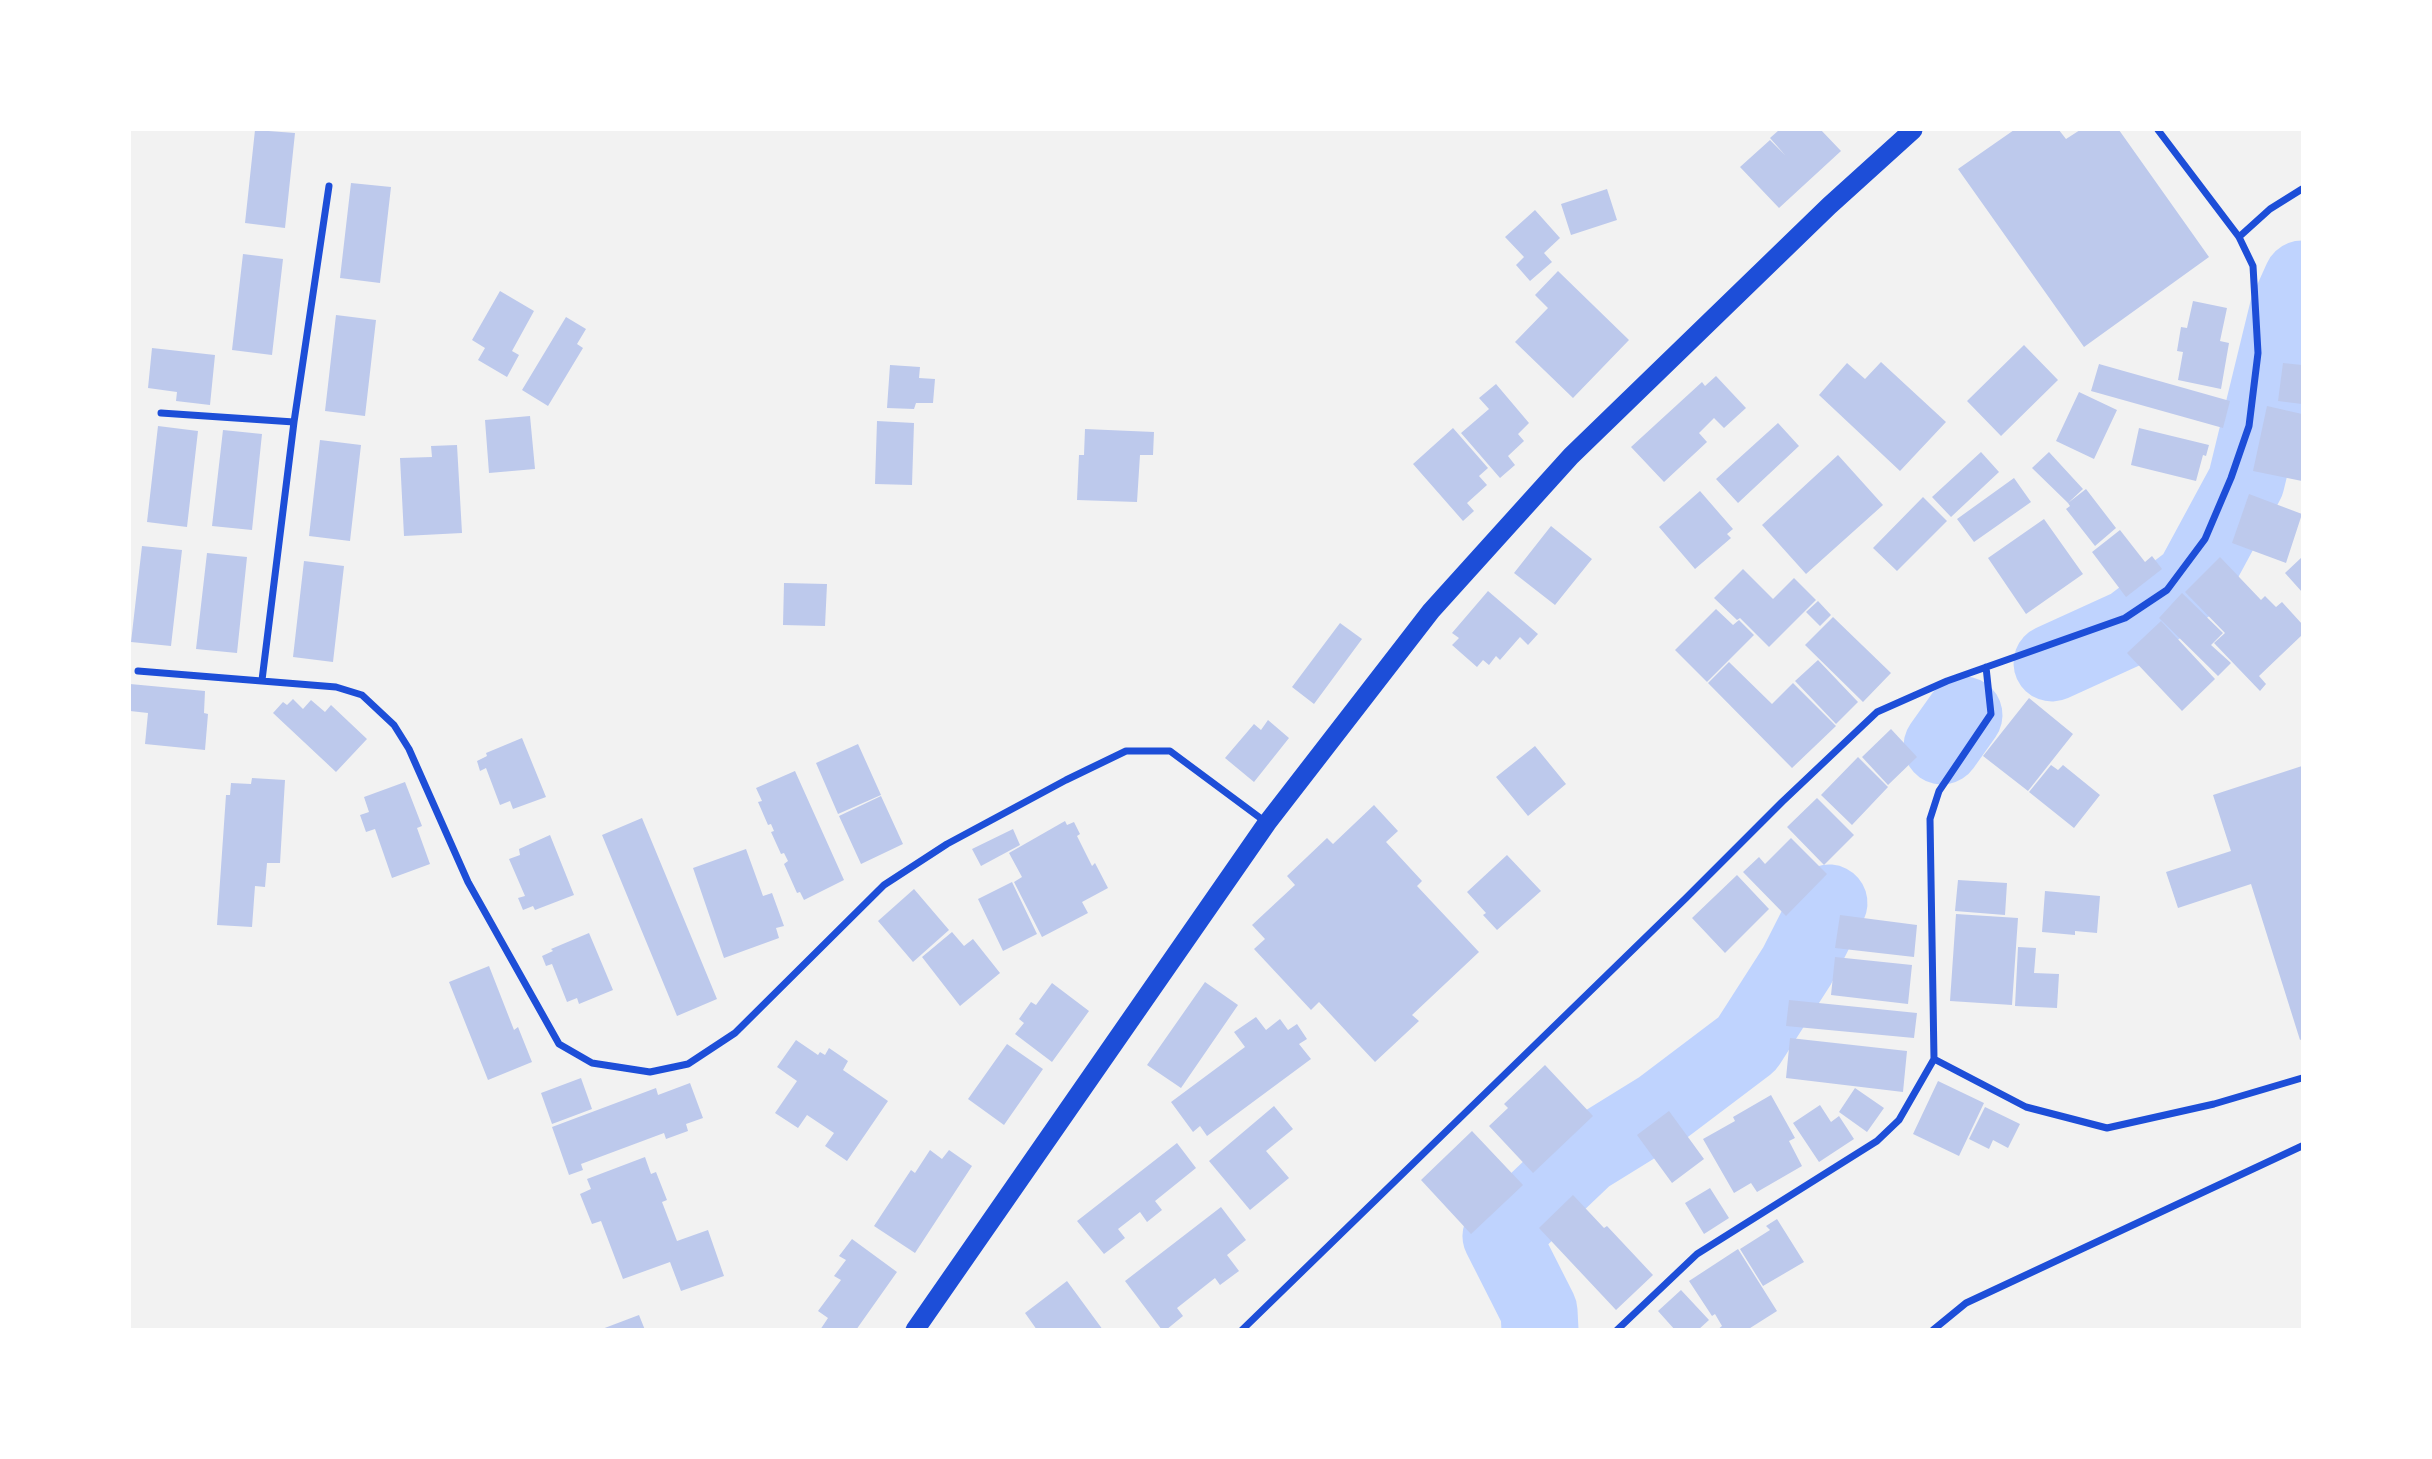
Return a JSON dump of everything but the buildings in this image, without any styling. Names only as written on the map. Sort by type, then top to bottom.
[{"type":"highway","points":[[915,1329],[1267,823],[1431,611],[1571,456],[1829,206],[1913,130]]},
{"type":"street","points":[[1242,1329],[1877,712],[1947,681],[2125,618],[2167,590],[2205,539],[2231,478],[2249,426],[2258,353],[2253,266],[2239,237],[2158,130]]},
{"type":"street","points":[[262,680],[294,422],[329,186]]},
{"type":"street","points":[[2239,237],[2270,209],[2302,189]]},
{"type":"street","points":[[160,413],[294,422]]},
{"type":"street","points":[[1617,1329],[1697,1254],[1877,1141],[1899,1120],[1934,1059],[1930,819],[1940,792],[1992,714],[1986,667]]},
{"type":"street","points":[[138,671],[336,687],[362,695],[394,725],[408,749],[468,882],[559,1044],[592,1063],[650,1072],[688,1064],[735,1033],[884,885],[947,844],[1126,751],[1170,751],[1267,823]]},
{"type":"street","points":[[1934,1059],[2026,1107],[2107,1128],[2214,1104],[2302,1078]]},
{"type":"street","points":[[1933,1329],[1966,1303],[2302,1146]]},
{"type":"waterway","points":[[2052,663],[2131,627],[2193,580],[2246,482],[2288,310],[2302,279]]},
{"type":"waterway","points":[[1942,746],[1964,715]]},
{"type":"waterway","points":[[1540,1330],[1539,1311],[1501,1236],[1585,1156],[1661,1109],[1747,1044],[1797,966],[1829,903]]}]
